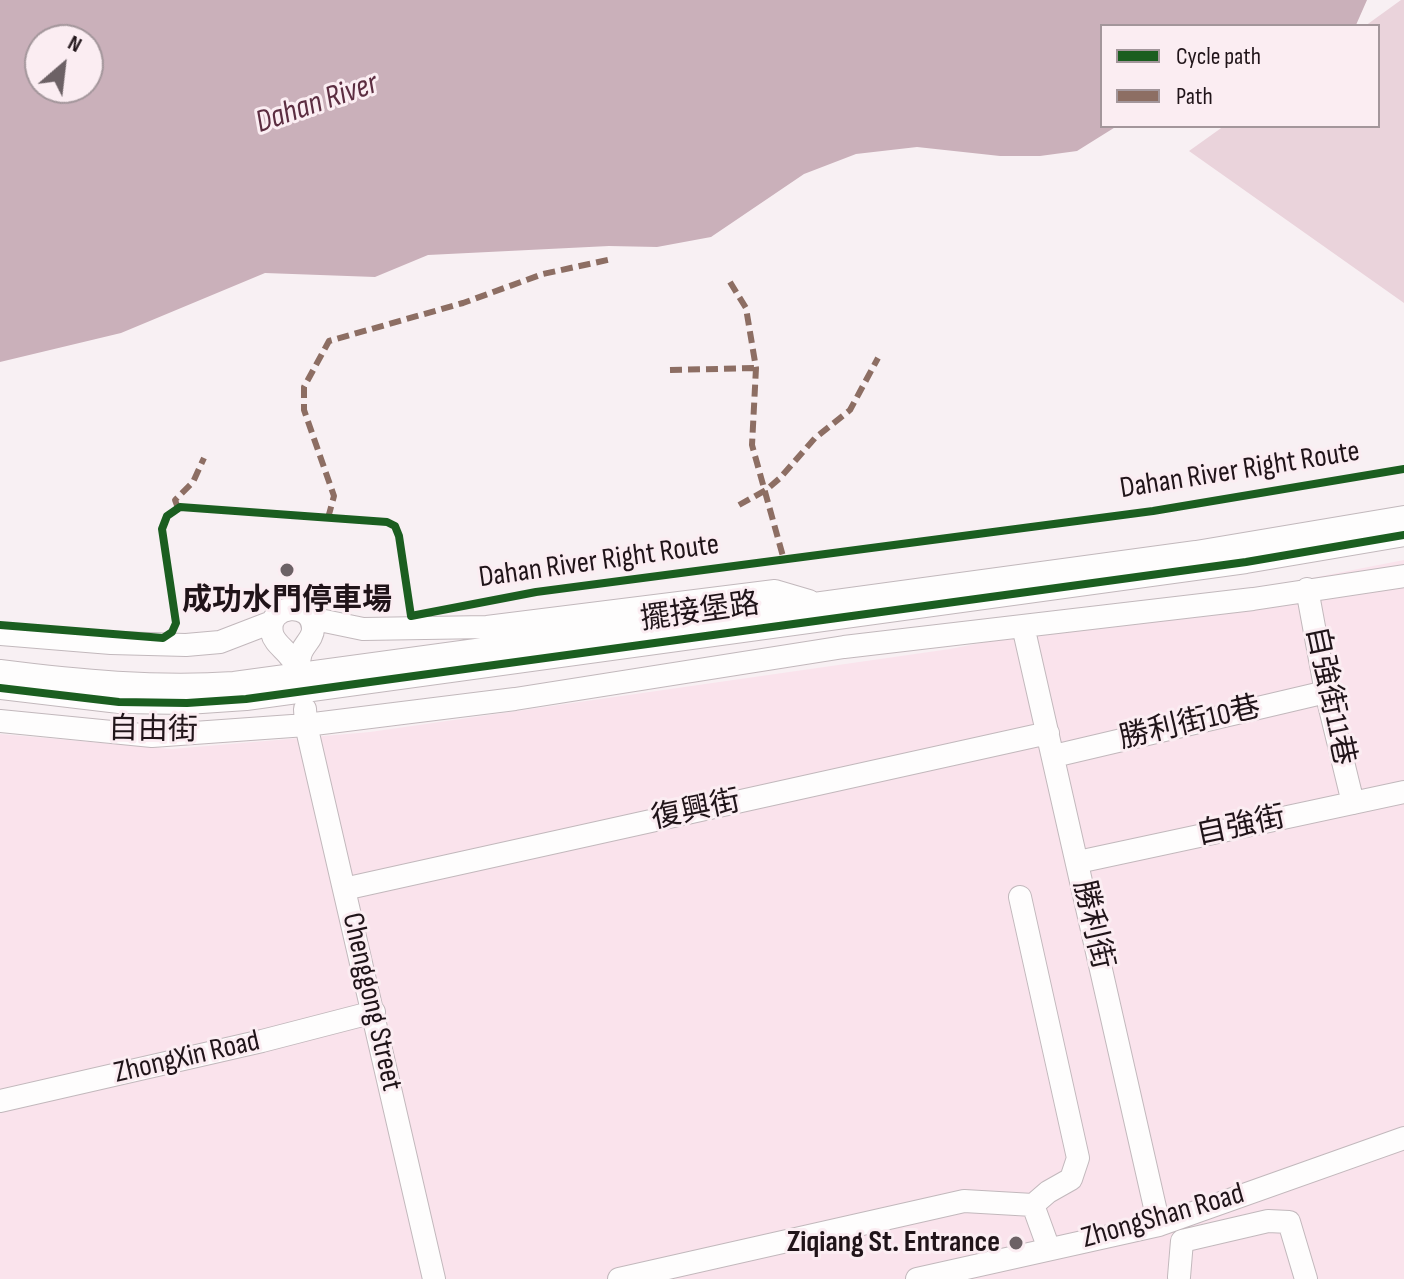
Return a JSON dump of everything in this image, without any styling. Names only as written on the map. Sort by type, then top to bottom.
[{"type":"street","name":"擺接堡路","points":[[0,671],[99,683],[178,687],[234,683],[1196,552],[1404,517]]},
{"type":"street","name":"擺接堡路","points":[[0,688],[119,702],[187,703],[246,699],[1246,562],[1404,535]]},
{"type":"street","name":"自由街","points":[[0,721],[152,736],[303,715],[515,699],[844,647],[1253,599],[1404,576]]},
{"type":"street","name":"自強街11巷","points":[[1307,589],[1326,692],[1353,803]]},
{"type":"street","points":[[310,618],[313,628],[311,638],[295,657],[275,641],[271,632],[272,622],[279,612],[290,608],[301,610],[310,618],[363,629],[487,627],[775,591],[817,604]]},
{"type":"street","points":[[0,634],[111,643],[186,645],[220,642],[272,622]]},
{"type":"street","name":"勝利街","points":[[1023,626],[1159,1225]]},
{"type":"street","name":"勝利街10巷","points":[[1054,756],[1326,692]]},
{"type":"street","name":"Chenggong Street","points":[[303,715],[434,1279]]},
{"type":"street","name":"復興街","points":[[344,889],[1048,733]]},
{"type":"street","name":"自強街","points":[[1078,862],[1404,792]]},
{"type":"street","points":[[619,1279],[964,1201],[1033,1205],[1071,1179],[1078,1158],[1020,897]]},
{"type":"street","name":"ZhongXin Road","points":[[0,1101],[374,1012]]},
{"type":"street","name":"ZhongShan Road","points":[[917,1279],[1159,1225],[1404,1138]]},
{"type":"street","points":[[1033,1205],[1049,1249]]},
{"type":"street","points":[[1177,1278],[1182,1241],[1268,1221],[1289,1222],[1306,1279]]},
{"type":"shaded area","points":[[1404,0],[1404,303],[1189,151],[1221,128],[1380,128],[1380,24],[1368,24]]},
{"type":"shaded area","points":[[1404,560],[1404,1279],[0,1279],[0,734],[172,749],[370,732],[950,649]]},
{"type":"water","name":"Dahan River","points":[[0,0],[1367,0],[1356,24],[1100,24],[1100,128],[1114,128],[1077,151],[1040,156],[1000,156],[917,147],[856,154],[804,174],[711,237],[657,247],[609,246],[428,255],[375,277],[265,273],[121,333],[0,362]]},
{"type":"marked path","points":[[328,518],[334,496],[304,410],[304,387],[329,341],[463,303],[543,274],[612,259]]},
{"type":"marked path","points":[[730,282],[746,308],[756,368],[752,445],[784,560]]},
{"type":"marked path","points":[[739,505],[766,490],[815,438],[850,410],[878,358]]},
{"type":"marked path","points":[[670,370],[756,368]]},
{"type":"marked path","points":[[178,508],[175,500],[193,482],[204,458]]},
{"type":"cycle path","name":"Dahan River Right Route","points":[[0,625],[163,638],[172,632],[176,623],[162,529],[167,516],[180,507],[387,522],[395,526],[399,536],[411,616],[536,592],[1153,511],[1404,469]]},
{"type":"cycle path","points":[[0,688],[119,702],[187,703],[246,699],[1246,562],[1404,535]]},
{"type":"place","name":"成功水門停車場","points":[[287,570]]},
{"type":"place","name":"Ziqiang St. Entrance","points":[[1016,1243]]}]
